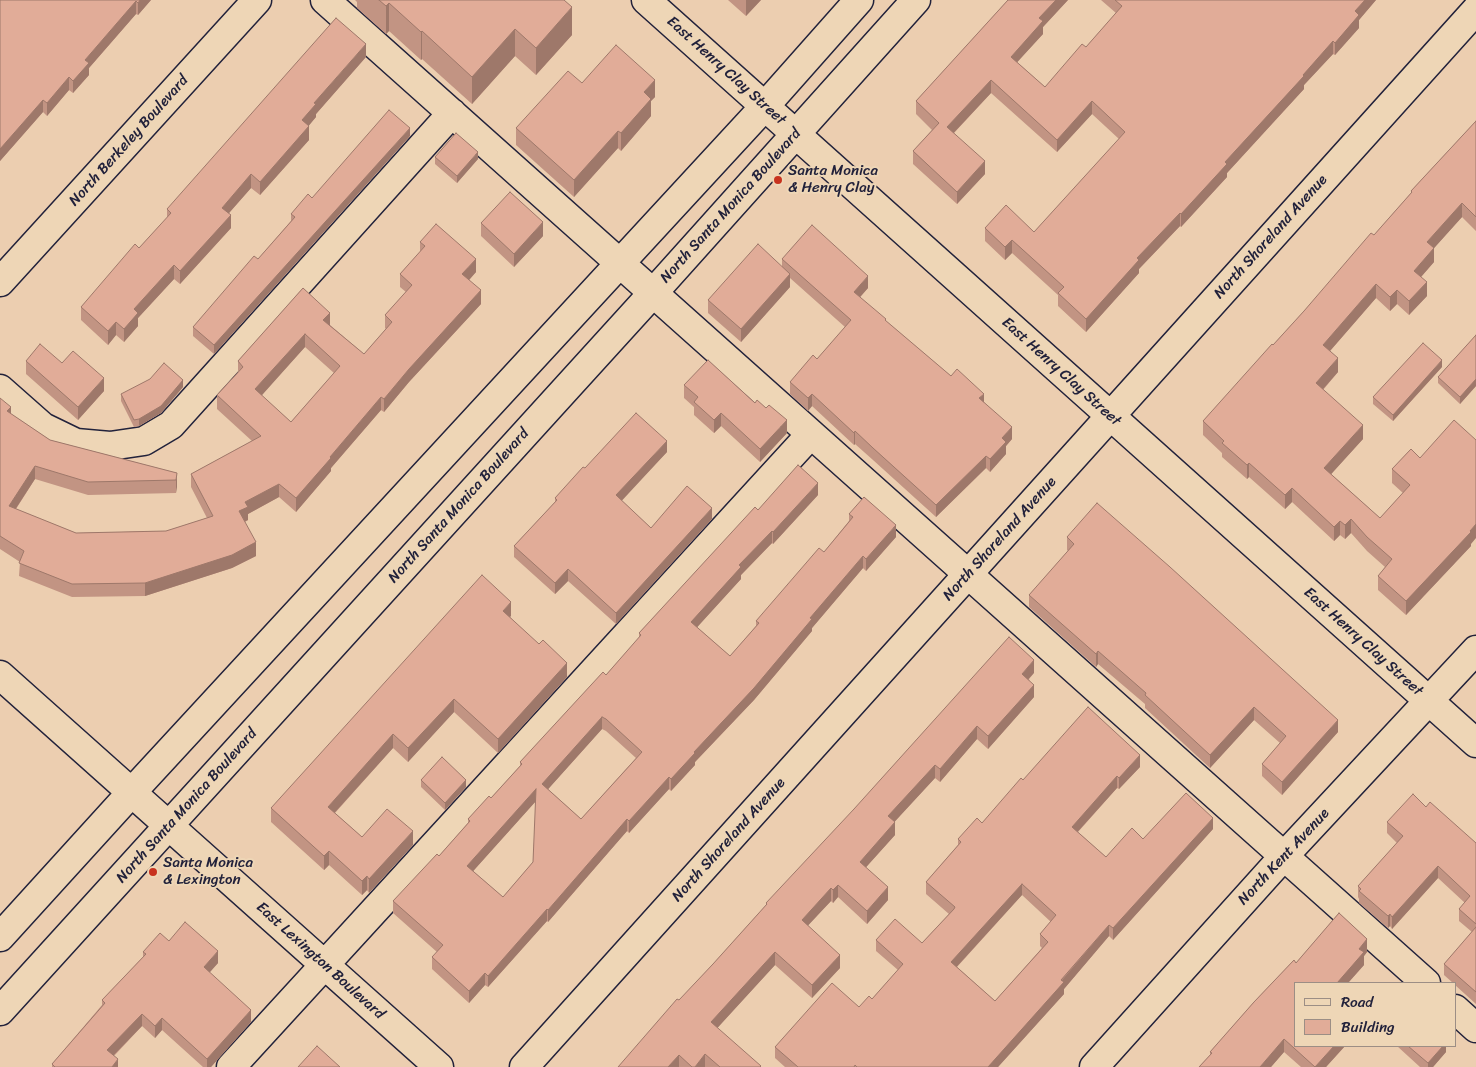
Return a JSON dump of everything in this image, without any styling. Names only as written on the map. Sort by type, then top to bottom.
[{"type":"street","name":"North Berkeley Boulevard","points":[[0,282],[257,0]]},
{"type":"street","points":[[325,0],[1425,982]]},
{"type":"street","name":"East Henry Clay Street","points":[[646,0],[1476,743]]},
{"type":"street","points":[[0,937],[619,262],[765,106],[858,0]]},
{"type":"street","name":"North Santa Monica Boulevard","points":[[0,1011],[653,293],[916,0]]},
{"type":"street","name":"North Shoreland Avenue","points":[[524,1067],[1476,10]]},
{"type":"street","points":[[0,389],[43,427],[76,443],[110,446],[144,441],[171,425],[452,114]]},
{"type":"street","points":[[231,1067],[811,434]]},
{"type":"street","name":"North Kent Avenue","points":[[1094,1067],[1284,856],[1476,650]]},
{"type":"street","name":"East Lexington Boulevard","points":[[0,674],[439,1067]]},
{"type":"street","points":[[1456,1010],[1476,1028]]},
{"type":"building","points":[[0,0],[140,0],[138,3],[136,1],[85,60],[89,63],[73,81],[69,77],[47,103],[43,100],[0,149]]},
{"type":"building","points":[[379,0],[564,0],[572,7],[536,48],[515,29],[472,77],[389,3],[386,6]]},
{"type":"building","points":[[1008,0],[1056,0],[1039,18],[1043,21],[1011,57],[1045,87],[1082,44],[1086,47],[1122,6],[1115,0],[1365,0],[1355,11],[1359,15],[1335,43],[1333,41],[1304,76],[1225,162],[1227,164],[1137,258],[1139,260],[1086,319],[1058,293],[1064,287],[1012,240],[1005,247],[985,228],[1006,205],[1034,232],[1125,132],[1092,101],[1057,140],[991,80],[947,127],[985,161],[957,192],[913,151],[939,123],[916,101]]},
{"type":"building","points":[[336,18],[366,44],[314,103],[316,104],[302,120],[309,126],[260,182],[251,174],[222,208],[231,215],[180,271],[174,265],[134,309],[138,313],[124,329],[116,322],[108,331],[81,307],[135,244],[139,248],[171,213],[167,209]]},
{"type":"building","points":[[616,45],[655,80],[644,92],[651,99],[621,133],[618,131],[574,180],[516,128],[568,71],[582,83]]},
{"type":"building","points":[[389,110],[410,128],[214,345],[193,327],[254,256],[258,259],[295,217],[291,214],[308,194],[312,198]]},
{"type":"building","points":[[1476,121],[1476,217],[1462,203],[1427,242],[1434,248],[1414,271],[1427,282],[1409,301],[1397,290],[1390,297],[1376,284],[1323,345],[1338,358],[1316,383],[1363,425],[1324,468],[1380,518],[1410,485],[1392,469],[1411,449],[1420,458],[1454,420],[1476,440],[1476,524],[1471,532],[1406,601],[1378,576],[1392,559],[1367,537],[1351,519],[1345,525],[1340,521],[1334,527],[1292,488],[1285,495],[1249,463],[1247,465],[1222,443],[1224,441],[1203,421],[1304,311],[1371,233],[1374,235],[1411,191]]},
{"type":"building","points":[[456,133],[478,152],[457,176],[435,157]]},
{"type":"building","points":[[510,192],[543,222],[514,254],[481,223]]},
{"type":"building","points":[[436,224],[476,259],[462,274],[481,290],[384,399],[381,397],[296,498],[279,484],[245,502],[248,507],[239,511],[256,542],[232,555],[145,583],[72,584],[19,563],[24,551],[0,536],[0,398],[11,407],[7,411],[50,440],[177,473],[176,480],[88,482],[35,466],[9,506],[76,533],[166,531],[213,516],[191,474],[261,436],[217,395],[243,367],[238,361],[303,288],[330,313],[323,320],[364,354],[392,322],[385,315],[412,285],[400,274],[425,246],[420,242]],"holes":[[[305,334],[340,366],[291,422],[255,389]]]},
{"type":"building","points":[[812,225],[868,276],[854,292],[951,376],[957,369],[984,394],[979,398],[1012,427],[1002,438],[1006,442],[990,459],[986,456],[936,505],[812,394],[808,398],[790,382],[813,355],[817,359],[851,320],[782,259]]},
{"type":"building","points":[[758,244],[790,274],[741,329],[708,300]]},
{"type":"building","points":[[1476,335],[1476,379],[1460,397],[1438,377]]},
{"type":"building","points":[[1423,343],[1442,360],[1393,415],[1373,397]]},
{"type":"building","points":[[40,344],[62,363],[73,351],[104,378],[78,407],[26,361]]},
{"type":"building","points":[[708,360],[755,403],[757,400],[766,408],[769,405],[787,420],[760,449],[721,413],[714,420],[694,402],[698,397],[684,385]]},
{"type":"building","points":[[164,363],[183,380],[161,406],[134,420],[121,394],[150,379]]},
{"type":"building","points":[[636,413],[667,441],[616,495],[651,528],[687,486],[712,508],[616,613],[568,569],[555,583],[514,546],[557,500],[555,498],[583,467],[585,468]]},
{"type":"building","points":[[798,465],[818,483],[773,532],[739,565],[741,567],[691,622],[730,656],[759,623],[756,621],[819,548],[824,552],[853,517],[849,514],[864,497],[896,525],[866,559],[863,556],[754,688],[695,753],[671,779],[669,777],[629,821],[627,819],[488,976],[485,973],[469,991],[432,957],[443,945],[393,901],[437,854],[439,856],[470,821],[468,819],[489,796],[491,798],[522,764],[520,762],[603,672],[606,675],[641,635],[639,633],[755,507],[758,510]],"holes":[[[602,717],[642,752],[581,819],[542,784]],[[536,789],[533,862],[503,897],[467,866]]]},
{"type":"building","points":[[1097,503],[1338,720],[1282,782],[1262,764],[1286,736],[1254,707],[1210,755],[1145,695],[1146,693],[1098,651],[1096,654],[1029,595],[1074,544],[1067,537]]},
{"type":"building","points":[[482,575],[511,602],[503,611],[539,644],[543,640],[567,663],[498,739],[454,699],[408,748],[393,734],[328,807],[362,837],[387,809],[413,831],[369,879],[367,876],[362,881],[329,851],[324,856],[271,808]]},
{"type":"building","points":[[1009,637],[1034,660],[1022,674],[1034,685],[988,736],[977,726],[940,769],[935,765],[888,816],[895,822],[860,862],[888,887],[867,911],[838,885],[833,890],[831,888],[802,920],[840,955],[812,985],[775,952],[711,1022],[761,1066],[720,1067],[705,1054],[695,1067],[692,1067],[679,1055],[668,1067],[618,1067],[677,999],[679,1000],[713,964],[766,903],[854,809]]},
{"type":"building","points":[[1088,707],[1140,755],[1119,778],[1117,776],[1072,827],[1106,857],[1132,828],[1143,839],[1186,793],[1213,818],[1113,928],[1109,925],[1061,980],[1064,982],[988,1067],[857,1067],[855,1065],[854,1067],[798,1067],[775,1047],[832,983],[859,1007],[869,996],[872,999],[903,964],[876,940],[895,919],[922,943],[954,909],[955,907],[926,882],[961,842],[958,839],[977,818],[982,823],[1021,778],[1023,780]],"holes":[[[1022,884],[1056,915],[1040,934],[1048,942],[995,1001],[951,962]]]},
{"type":"building","points":[[442,757],[466,780],[445,803],[421,780]]},
{"type":"building","points":[[1413,794],[1426,807],[1430,802],[1476,843],[1476,924],[1459,909],[1470,896],[1438,866],[1392,917],[1390,914],[1388,916],[1359,891],[1361,889],[1358,886],[1403,836],[1387,822]]},
{"type":"building","points":[[1339,913],[1367,939],[1359,949],[1364,952],[1338,982],[1294,982],[1294,1047],[1333,1047],[1315,1067],[1284,1039],[1260,1067],[1199,1067],[1254,1002],[1294,960],[1296,963]]},
{"type":"building","points":[[185,922],[218,951],[204,967],[251,1010],[207,1059],[162,1018],[155,1026],[142,1014],[107,1050],[118,1059],[112,1067],[55,1067],[52,1064],[105,1003],[102,1000],[146,954],[143,952],[160,933],[169,941]]},
{"type":"building","points":[[1476,927],[1476,992],[1444,964]]},
{"type":"building","points":[[317,1046],[340,1067],[298,1067]]},
{"type":"building","points":[[1409,1047],[1442,1047],[1428,1063]]},
{"type":"place","name":"Santa Monica & Henry Clay","points":[[778,180]]},
{"type":"place","name":"Santa Monica & Lexington","points":[[153,872]]}]
